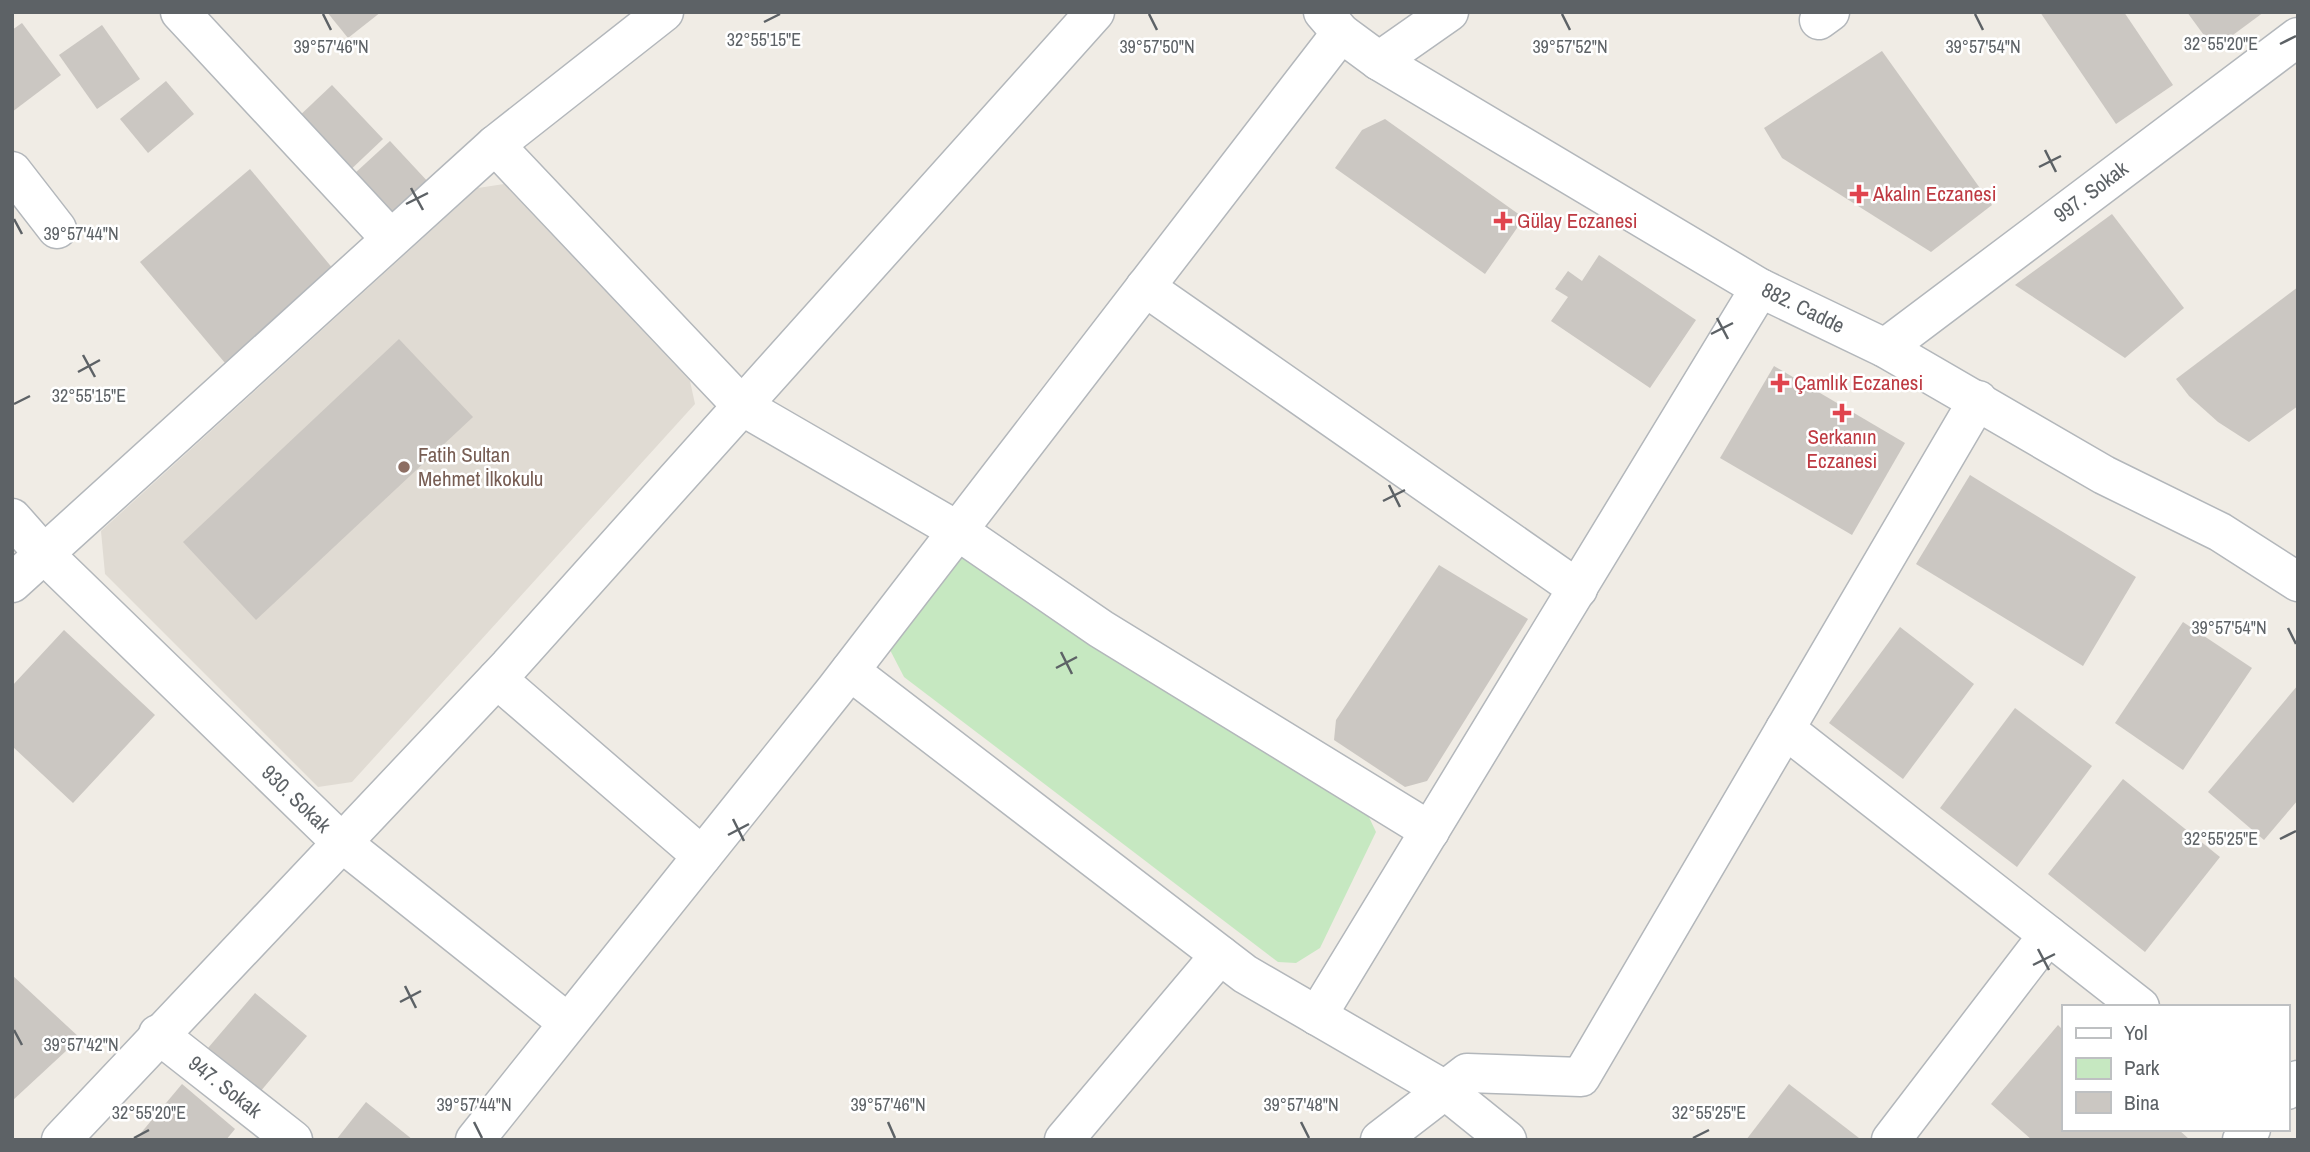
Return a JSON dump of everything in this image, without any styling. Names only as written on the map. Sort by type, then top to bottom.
[{"type":"street","points":[[180,12],[390,238]]},
{"type":"street","points":[[12,583],[43,552],[495,145],[664,12]]},
{"type":"street","points":[[61,1140],[158,1034],[497,679],[1095,12]]},
{"type":"street","points":[[1379,61],[1449,12]]},
{"type":"street","points":[[475,1140],[850,671],[958,531],[1145,287],[1332,23]]},
{"type":"street","name":"882. Cadde","points":[[1332,23],[1379,61],[1760,288],[1885,348],[2104,475],[2220,532],[2298,582]]},
{"type":"street","name":"997. Sokak","points":[[1885,348],[2298,37]]},
{"type":"street","points":[[495,145],[742,406],[958,531],[1101,629],[1430,831]]},
{"type":"street","points":[[12,171],[57,229]]},
{"type":"street","points":[[1145,287],[1578,589]]},
{"type":"street","points":[[1317,1016],[1760,288]]},
{"type":"street","points":[[1380,1140],[1467,1073],[1581,1077],[1978,400]]},
{"type":"street","name":"930. Sokak","points":[[12,518],[43,552],[341,842],[568,1024]]},
{"type":"street","points":[[850,671],[1245,974],[1445,1090],[1507,1140]]},
{"type":"street","points":[[497,679],[702,856]]},
{"type":"street","points":[[1785,729],[2137,1005]]},
{"type":"street","points":[[1891,1140],[2048,935]]},
{"type":"street","points":[[1064,1140],[1220,955]]},
{"type":"street","name":"947. Sokak","points":[[158,1034],[292,1140]]},
{"type":"shaded area","name":"Fatih Sultan Mehmet İlkokulu","points":[[504,184],[690,381],[695,404],[352,782],[318,787],[105,574],[101,531],[478,188]]},
{"type":"green space","points":[[968,555],[1367,813],[1376,832],[1320,948],[1296,963],[1278,962],[904,677],[889,648],[948,565]]},
{"type":"building","points":[[327,12],[381,12],[348,38]]},
{"type":"building","points":[[2040,12],[2124,12],[2173,85],[2116,124]]},
{"type":"building","points":[[2187,12],[2264,12],[2214,49]]},
{"type":"building","points":[[22,23],[61,75],[12,112],[12,30]]},
{"type":"building","points":[[102,25],[140,79],[97,109],[59,55]]},
{"type":"building","points":[[1882,51],[1992,205],[1931,252],[1782,158],[1764,128]]},
{"type":"building","points":[[166,81],[194,114],[148,153],[120,119]]},
{"type":"building","points":[[332,85],[383,139],[345,175],[295,120]]},
{"type":"building","points":[[1385,119],[1524,218],[1485,274],[1335,168],[1362,130]]},
{"type":"building","points":[[390,141],[430,184],[392,218],[354,174]]},
{"type":"building","points":[[250,169],[334,270],[225,363],[140,262]]},
{"type":"building","points":[[2112,214],[2184,308],[2125,358],[2015,285]]},
{"type":"building","points":[[1599,255],[1696,320],[1650,388],[1551,321],[1568,297],[1555,289],[1568,271],[1582,281]]},
{"type":"building","points":[[2298,287],[2298,406],[2249,442],[2218,422],[2189,396],[2176,379]]},
{"type":"building","points":[[399,339],[473,417],[256,620],[183,542]]},
{"type":"building","points":[[1774,366],[1905,443],[1852,535],[1720,458]]},
{"type":"building","points":[[1970,475],[2136,577],[2083,666],[1916,564]]},
{"type":"building","points":[[1439,565],[1528,619],[1427,781],[1405,787],[1334,740],[1336,720]]},
{"type":"building","points":[[2183,622],[2252,668],[2183,770],[2115,723]]},
{"type":"building","points":[[1900,627],[1974,684],[1903,779],[1829,723]]},
{"type":"building","points":[[64,630],[155,715],[73,803],[12,746],[12,686]]},
{"type":"building","points":[[2298,685],[2298,800],[2264,840],[2208,792]]},
{"type":"building","points":[[2015,708],[2092,766],[2017,867],[1940,808]]},
{"type":"building","points":[[2123,779],[2220,857],[2145,952],[2048,874]]},
{"type":"building","points":[[12,975],[80,1038],[12,1101]]},
{"type":"building","points":[[255,993],[307,1036],[260,1092],[208,1048]]},
{"type":"building","points":[[2058,1025],[2062,1029],[2062,1131],[2180,1131],[2190,1140],[2032,1140],[1991,1104]]},
{"type":"building","points":[[182,1084],[235,1129],[226,1140],[135,1140]]},
{"type":"building","points":[[1789,1084],[1859,1138],[1746,1140]]},
{"type":"building","points":[[366,1102],[413,1140],[336,1140]]},
{"type":"place","name":"Akalın Eczanesi","points":[[1859,194]]},
{"type":"place","name":"Gülay Eczanesi","points":[[1503,221]]},
{"type":"place","name":"Çamlık Eczanesi","points":[[1780,383]]},
{"type":"place","name":"Serkanın Eczanesi","points":[[1842,413]]},
{"type":"place","name":"Fatih Sultan Mehmet İlkokulu","points":[[404,467]]}]
